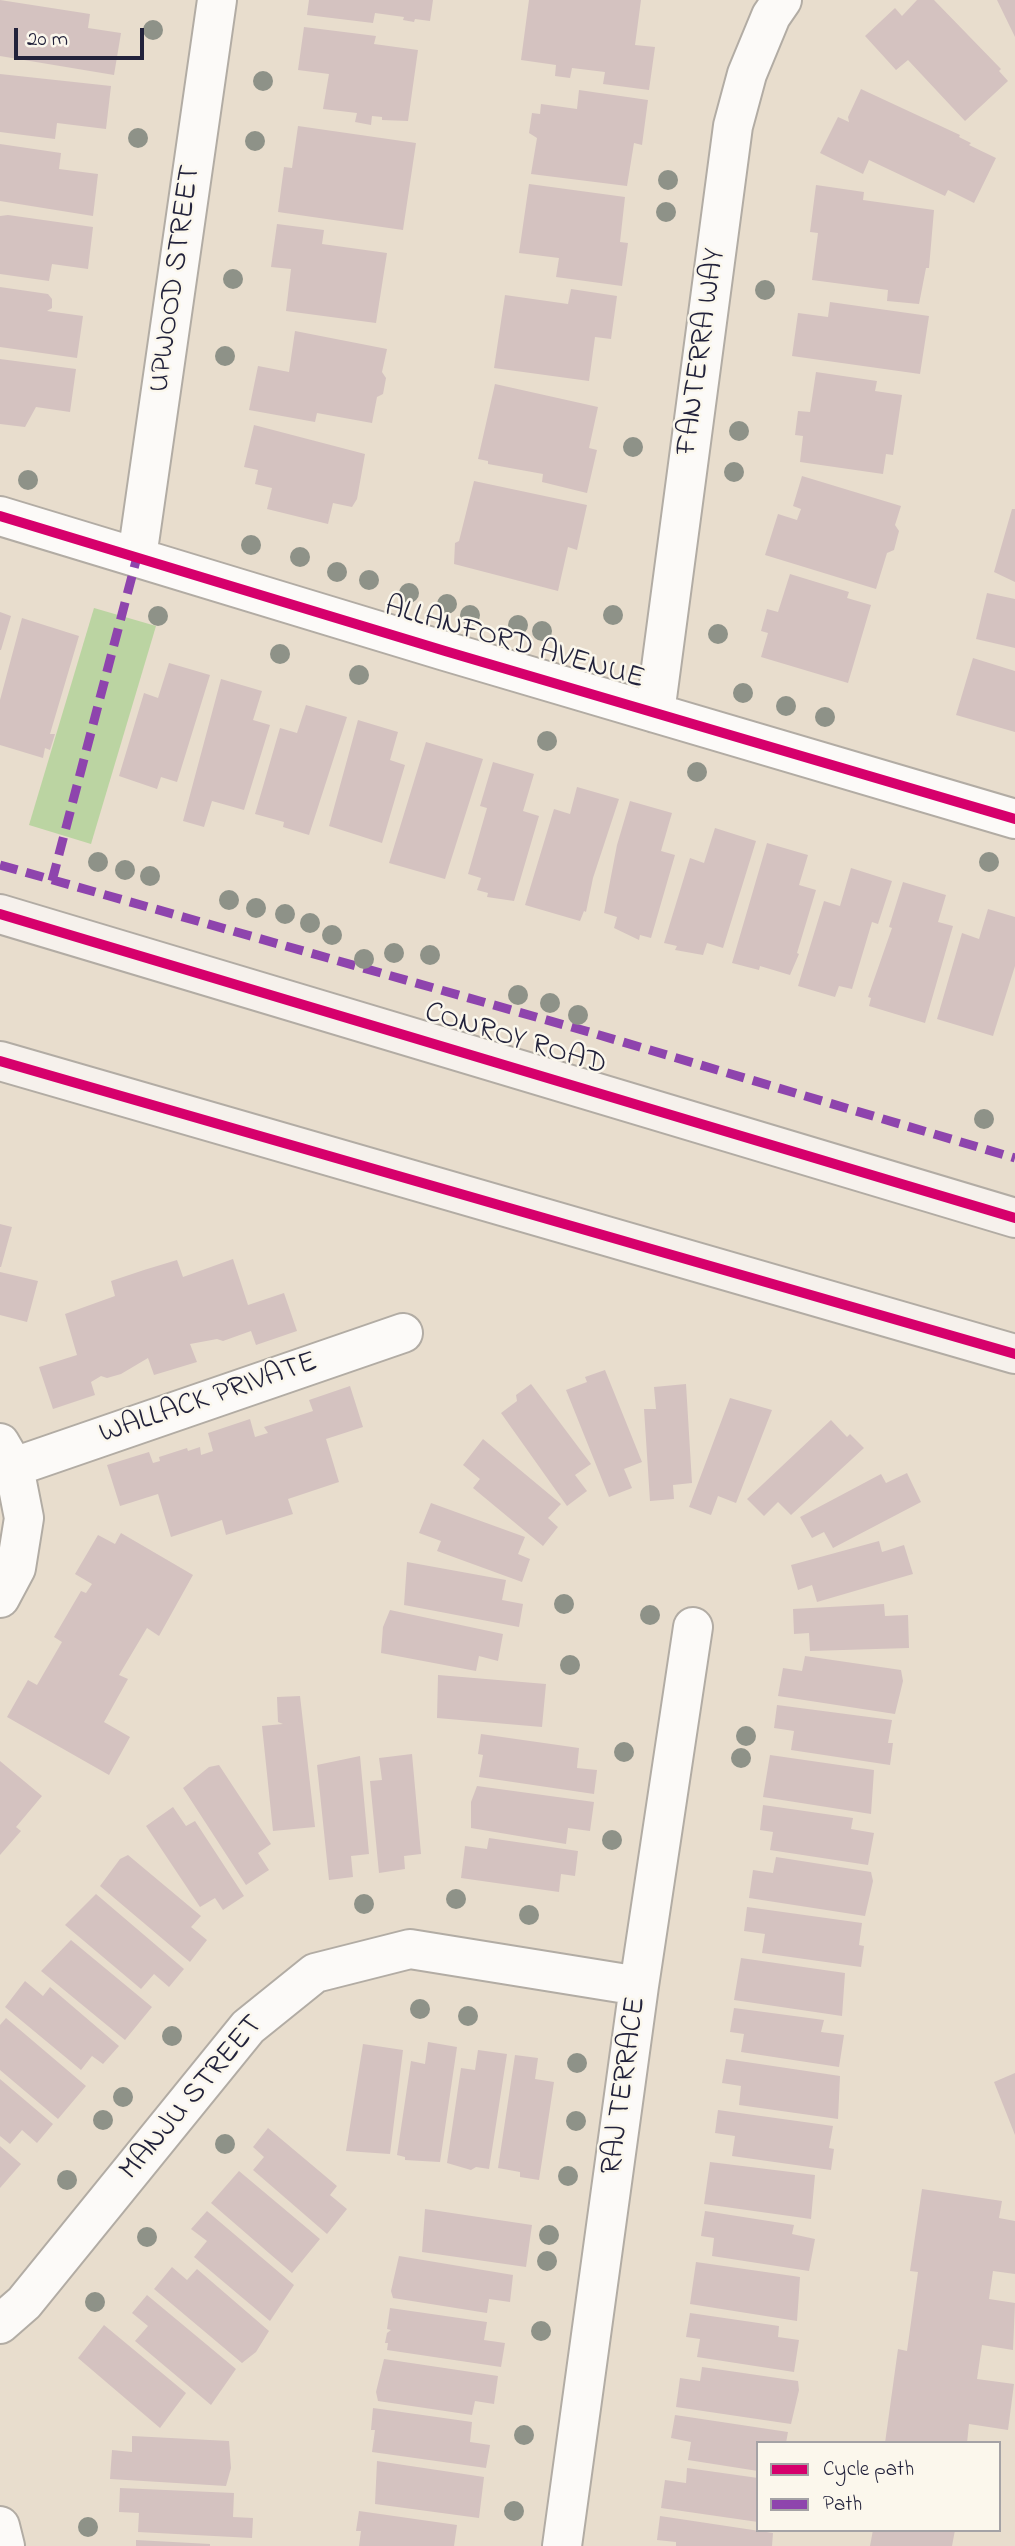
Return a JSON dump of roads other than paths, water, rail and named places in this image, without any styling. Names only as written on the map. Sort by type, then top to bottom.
[{"type":"main road","name":"CONROY ROAD","points":[[0,914],[1015,1217]]},
{"type":"main road","points":[[0,1061],[1015,1354]]},
{"type":"street","name":"UPWOOD STREET","points":[[137,557],[217,0]]},
{"type":"street","name":"FANTERRA WAY","points":[[655,713],[733,126],[747,74],[771,16],[782,0]]},
{"type":"street","name":"ALLANFORD AVENUE","points":[[0,516],[1015,818]]},
{"type":"street","name":"WALLACK PRIVATE","points":[[0,1598],[16,1568],[24,1518],[7,1455],[403,1333]]},
{"type":"street","name":"RAJ TERRACE","points":[[562,2546],[639,1986],[693,1626]]},
{"type":"street","name":"MANJU STREET","points":[[0,2324],[24,2304],[248,2027],[316,1973],[410,1949],[639,1986]]},
{"type":"street","points":[[0,2526],[5,2546]]}]
